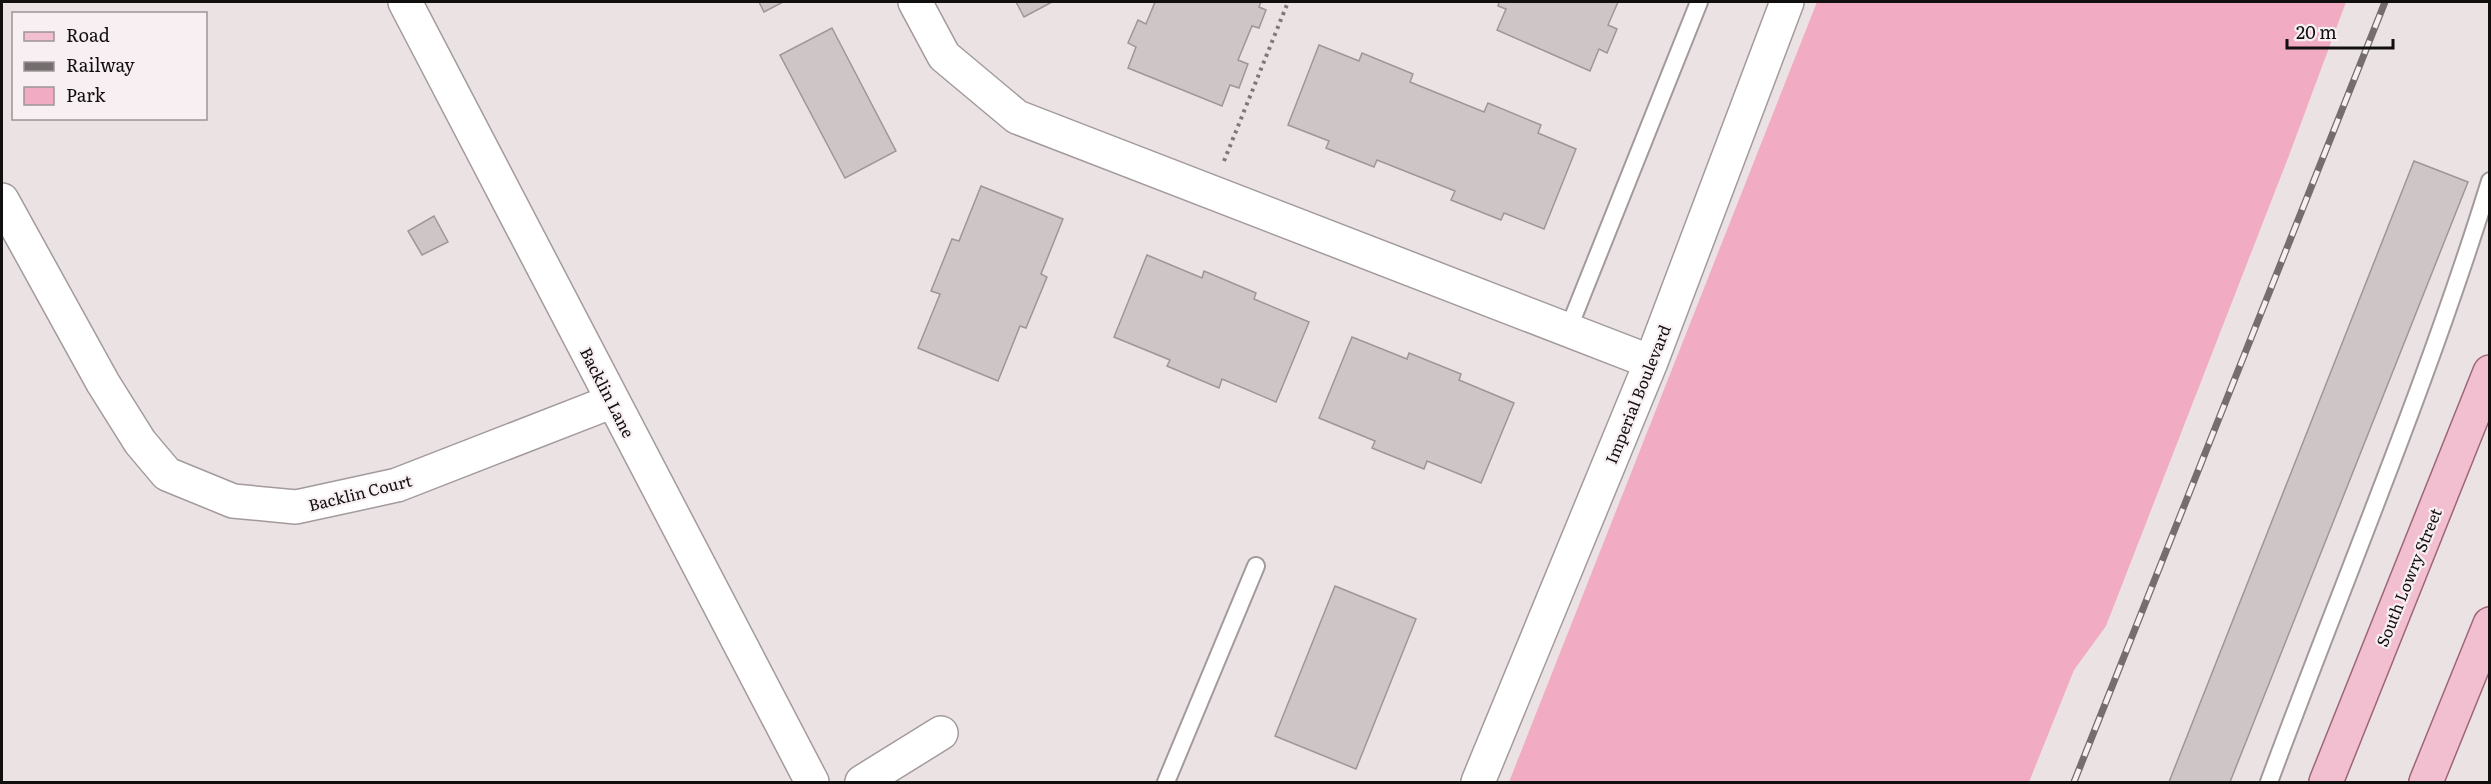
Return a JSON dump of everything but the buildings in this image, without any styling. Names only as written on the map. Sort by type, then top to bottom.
[{"type":"main road","name":"South Lowry Street","points":[[2326,783],[2490,372]]},
{"type":"main road","points":[[2433,781],[2484,656],[2490,624]]},
{"type":"street","name":"Backlin Lane","points":[[405,2],[812,783]]},
{"type":"street","points":[[915,2],[944,56],[1017,117],[1651,362]]},
{"type":"street","name":"Imperial Boulevard","points":[[1478,783],[1651,362],[1787,2]]},
{"type":"street","name":"Backlin Court","points":[[2,200],[103,383],[140,442],[167,474],[233,501],[296,507],[397,486],[613,401]]},
{"type":"street","points":[[862,783],[941,733]]},
{"type":"lane","points":[[1568,330],[1699,2]]},
{"type":"lane","points":[[2269,783],[2418,387],[2471,242],[2490,181]]},
{"type":"lane","points":[[1166,783],[1256,566]]},
{"type":"path","points":[[1211,192],[1288,2]]},
{"type":"green space","points":[[1817,2],[2346,2],[2288,158],[2106,626],[2074,670],[2029,782],[1509,782]]},
{"type":"railway","points":[[2074,782],[2385,2]]}]
